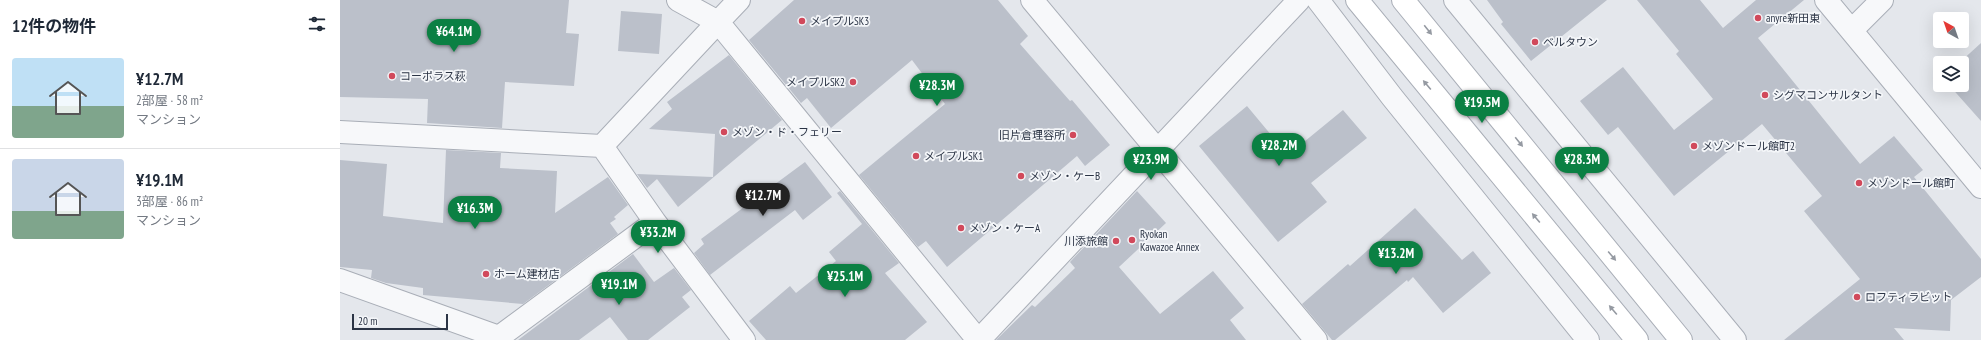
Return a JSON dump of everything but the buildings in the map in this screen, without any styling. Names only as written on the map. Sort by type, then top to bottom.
[{"type":"street","points":[[678,0],[718,22],[978,340],[1299,0]]},
{"type":"street","points":[[340,132],[602,146],[739,0]]},
{"type":"street","points":[[1032,0],[1316,340]]},
{"type":"street","points":[[1318,0],[1392,97],[1588,340]]},
{"type":"street","points":[[1357,0],[1637,340]]},
{"type":"street","points":[[1403,0],[1681,340]]},
{"type":"street","points":[[1455,0],[1735,340]]},
{"type":"street","points":[[1826,0],[1981,187]]},
{"type":"street","points":[[1852,30],[1882,0]]},
{"type":"street","points":[[602,146],[655,222],[744,340]]},
{"type":"street","points":[[340,280],[499,338],[655,222]]},
{"type":"place","name":"anyre新田東","points":[[1758,18]]},
{"type":"place","name":"メイプルSK3","points":[[802,21]]},
{"type":"place","name":"ベルタウン","points":[[1535,42]]},
{"type":"place","name":"コーポラス萩","points":[[392,76]]},
{"type":"place","name":"メイプルSK2","points":[[853,82]]},
{"type":"place","name":"シグマコンサルタント","points":[[1765,95]]},
{"type":"place","name":"メゾン・ド・フェリー","points":[[724,132]]},
{"type":"place","name":"旧片倉理容所","points":[[1073,135]]},
{"type":"place","name":"メゾンドール館町2","points":[[1694,146]]},
{"type":"place","name":"メイプルSK1","points":[[916,156]]},
{"type":"place","name":"メゾン・ケーB","points":[[1021,176]]},
{"type":"place","name":"メゾンドール館町","points":[[1859,183]]},
{"type":"place","name":"メゾン・ケーA","points":[[961,228]]},
{"type":"place","name":"Ryokan Kawazoe Annex","points":[[1132,240]]},
{"type":"place","name":"川添旅館","points":[[1116,241]]},
{"type":"place","name":"ホーム建材店","points":[[486,274]]},
{"type":"place","name":"ロフティラビット","points":[[1857,297]]}]
